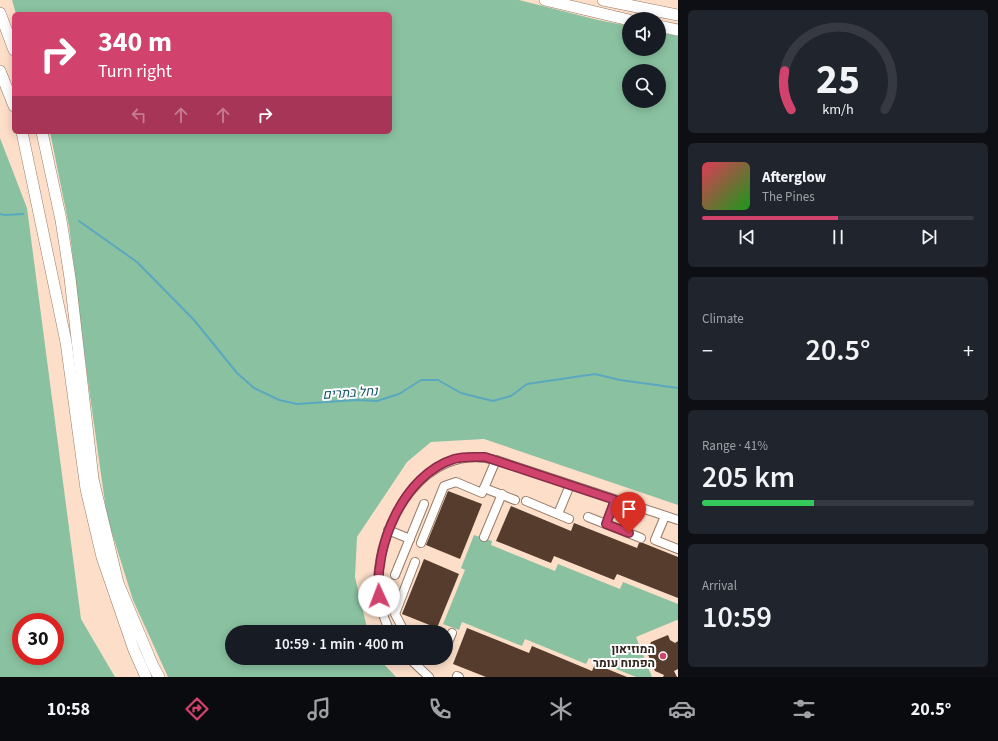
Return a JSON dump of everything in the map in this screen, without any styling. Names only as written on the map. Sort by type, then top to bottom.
[{"type":"highway","points":[[545,0],[622,18]]},
{"type":"highway","points":[[603,0],[678,15]]},
{"type":"highway","points":[[0,13],[12,45]]},
{"type":"highway","points":[[666,27],[678,30]]},
{"type":"highway","points":[[0,71],[12,101]]},
{"type":"highway","points":[[22,134],[66,342],[86,490],[91,512],[102,557],[134,650],[146,677]]},
{"type":"highway","points":[[42,134],[61,220],[70,278],[93,479],[105,536],[118,583],[150,660],[159,677]]},
{"type":"street","points":[[387,625],[380,604],[378,587],[382,549],[388,530],[399,508],[412,490],[425,476],[439,466],[454,460],[470,457],[485,457],[678,520]]},
{"type":"street","points":[[421,543],[444,486],[456,482],[482,493],[496,460]]},
{"type":"street","points":[[558,514],[570,485]]},
{"type":"street","points":[[484,488],[516,500]]},
{"type":"street","points":[[484,537],[502,494]]},
{"type":"street","points":[[606,524],[615,500]]},
{"type":"street","points":[[526,501],[569,519]]},
{"type":"street","points":[[395,575],[424,504]]},
{"type":"street","points":[[664,516],[655,540],[678,549]]},
{"type":"street","points":[[588,517],[641,538]]},
{"type":"street","points":[[388,530],[410,539]]},
{"type":"street","points":[[401,625],[395,614],[416,562]]},
{"type":"street","points":[[418,665],[429,677]]},
{"type":"green space","points":[[12,0],[519,0],[622,25],[622,56],[666,56],[666,33],[678,36],[678,505],[484,439],[431,442],[407,462],[357,537],[355,577],[366,625],[225,625],[225,665],[385,665],[396,677],[168,677],[133,600],[107,517],[86,367],[69,226],[50,134],[392,134],[392,12],[15,12]]},
{"type":"green space","points":[[0,138],[27,208],[81,619],[115,677],[0,677]]},
{"type":"green space","points":[[474,535],[492,541],[491,545],[555,571],[558,564],[620,589],[623,582],[678,604],[678,621],[677,620],[636,637],[652,677],[636,677],[589,658],[586,664],[525,639],[522,646],[462,622],[459,630],[453,628],[453,625],[443,624],[465,570],[461,568]]},
{"type":"building","points":[[448,491],[482,504],[460,559],[426,545]]},
{"type":"building","points":[[511,506],[571,531],[574,523],[637,548],[639,543],[643,543],[678,557],[678,598],[617,574],[614,580],[554,556],[551,563],[496,541]]},
{"type":"building","points":[[424,559],[459,574],[438,625],[430,625],[402,614]]},
{"type":"building","points":[[467,628],[529,653],[532,646],[592,671],[595,664],[627,677],[486,677],[453,664]]},
{"type":"building","points":[[668,635],[670,640],[675,643],[678,641],[678,669],[674,671],[677,677],[663,677],[664,675],[655,671],[647,652],[651,642]]},
{"type":"waterway","name":"נחל בתרים","points":[[0,214],[23,214]]},
{"type":"waterway","name":"נחל בתרים","points":[[79,221],[137,262],[194,320],[237,373],[254,388],[279,400],[297,404],[356,400],[377,401],[399,394],[421,380],[438,380],[461,393],[493,401],[511,396],[527,384],[595,374],[620,380],[678,388]]},
{"type":"place","name":"המוזיאון הפתוח עומר","points":[[663,656]]},
{"type":"route","points":[[379,596],[379,568],[382,549],[388,530],[399,508],[412,490],[425,476],[439,466],[454,460],[470,457],[485,457],[615,500],[606,524],[629,533]]}]
